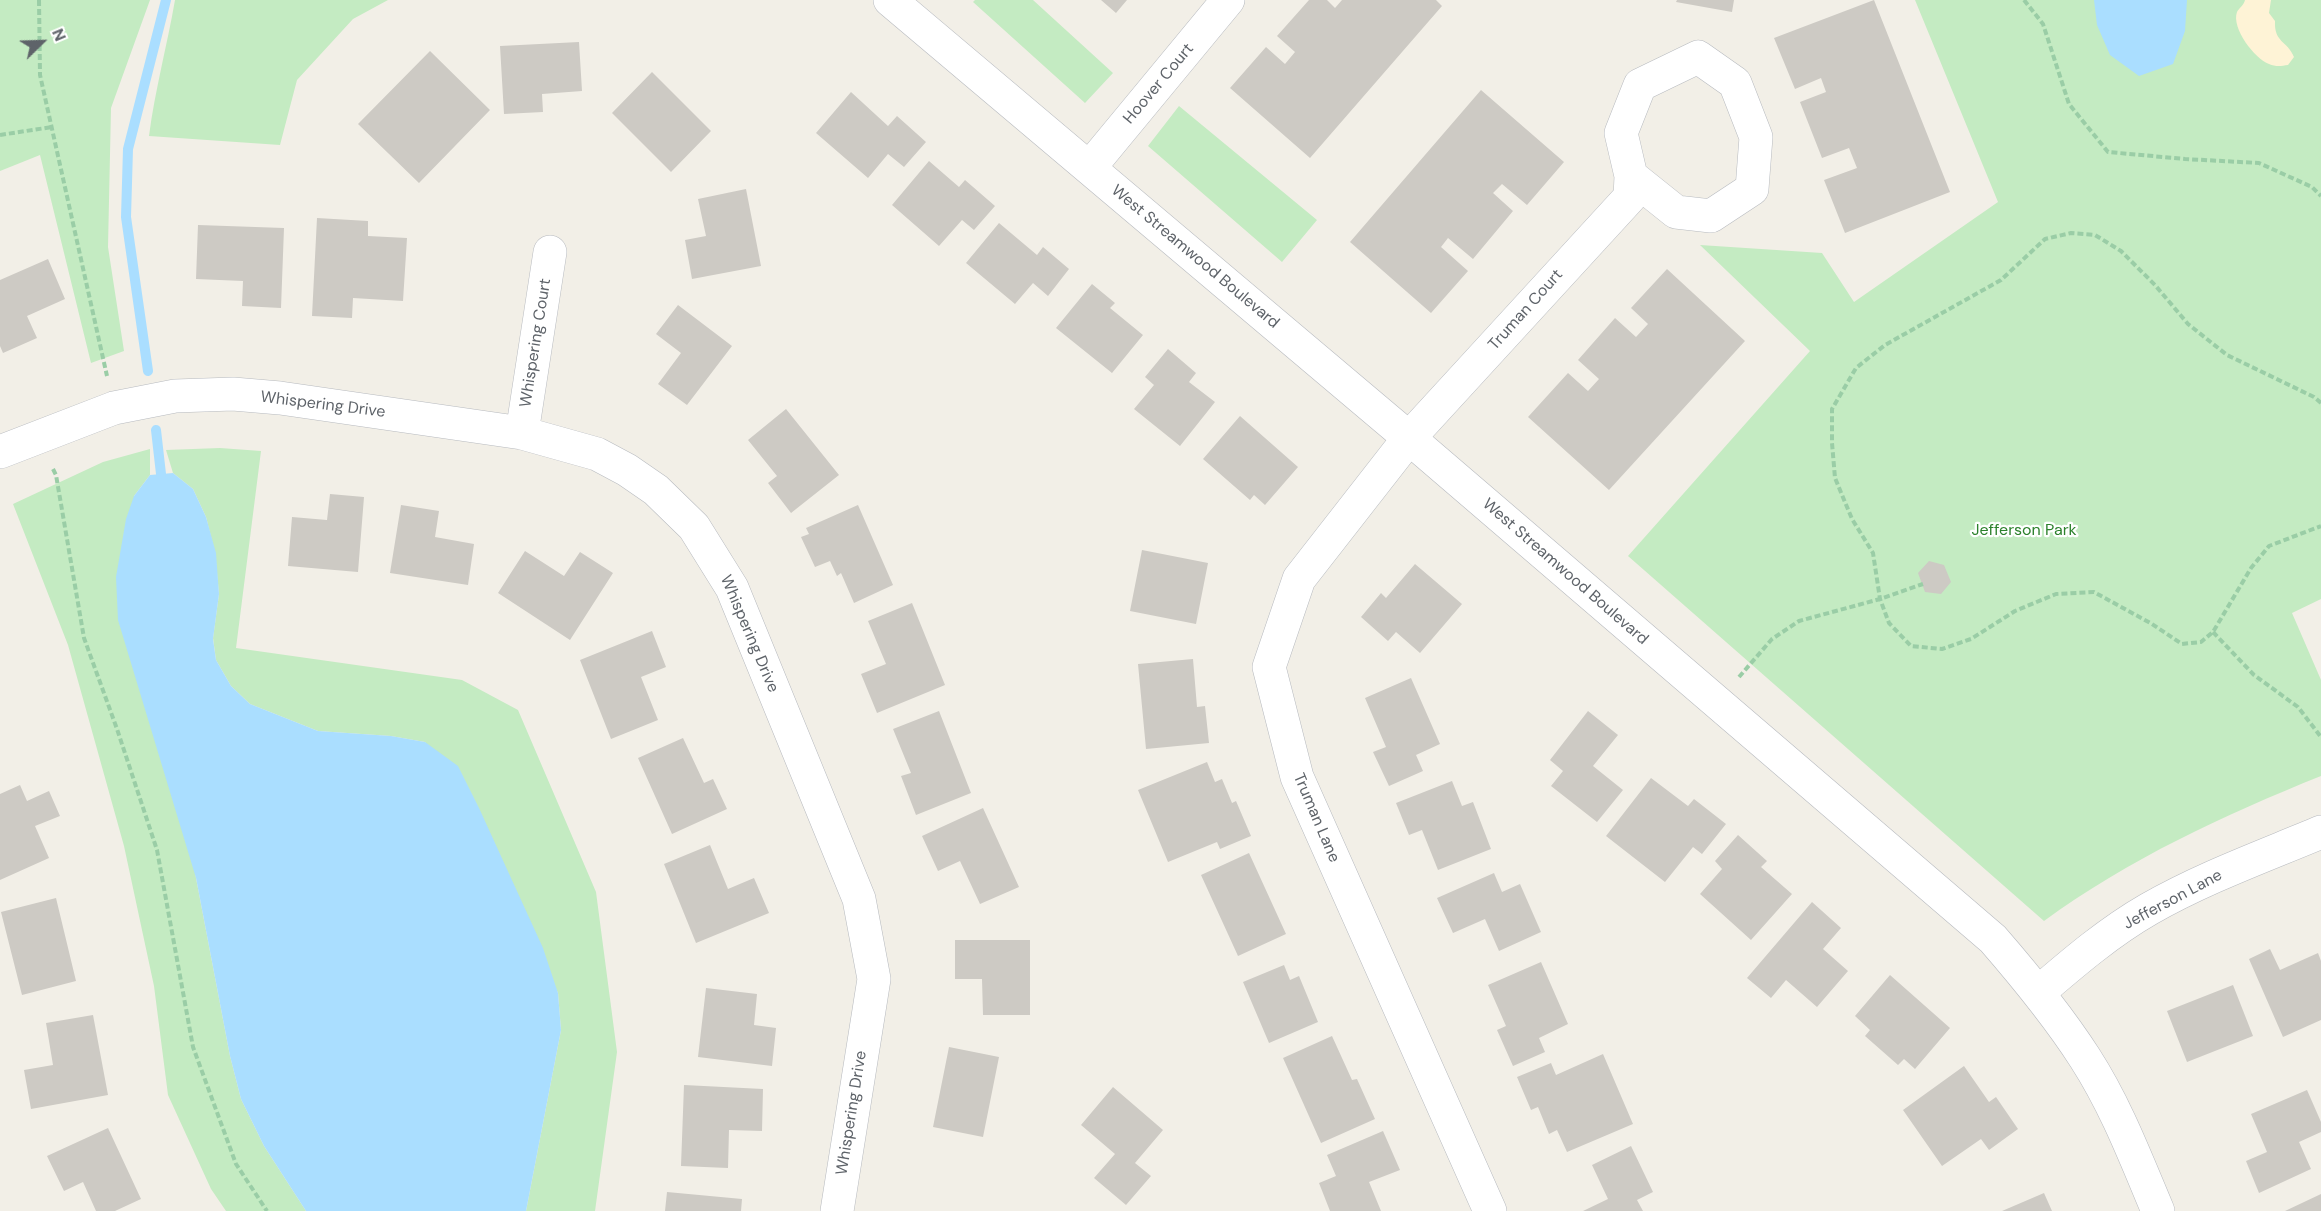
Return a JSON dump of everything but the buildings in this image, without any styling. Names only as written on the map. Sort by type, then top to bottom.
[{"type":"street","name":"West Streamwood Boulevard","points":[[890,0],[1409,438],[1993,939],[2039,992],[2086,1059],[2123,1128],[2158,1211]]},
{"type":"street","name":"Hoover Court","points":[[1090,167],[1228,0]]},
{"type":"street","name":"Truman Court","points":[[1409,438],[1630,197],[1631,176],[1621,133],[1640,86],[1698,57],[1735,83],[1756,136],[1752,189],[1712,216],[1676,212],[1631,176]]},
{"type":"street","name":"Whispering Court","points":[[522,433],[550,252]]},
{"type":"street","name":"Whispering Drive","points":[[0,452],[114,408],[176,396],[233,394],[280,398],[522,433],[597,454],[627,470],[656,490],[694,527],[732,588],[859,899],[874,979],[837,1211]]},
{"type":"street","name":"Truman Lane","points":[[1409,438],[1299,579],[1269,667],[1297,777],[1490,1211]]},
{"type":"street","name":"Jefferson Lane","points":[[2039,992],[2095,944],[2149,909],[2210,879],[2321,832]]},
{"type":"path","points":[[39,0],[40,75],[114,408]]},
{"type":"path","points":[[2024,0],[2043,24],[2069,104],[2108,152],[2259,163],[2312,187],[2321,196]]},
{"type":"path","points":[[0,135],[52,127]]},
{"type":"path","points":[[2321,403],[2314,397],[2227,355],[2188,324],[2155,285],[2121,251],[2095,235],[2071,233],[2045,239],[2001,280],[1885,345],[1856,368],[1832,409],[1835,478],[1852,519],[1873,553],[1880,599],[1888,623],[1911,646],[1942,649],[1971,639],[2015,611],[2056,594],[2094,592],[2152,624],[2182,644],[2201,642],[2214,632],[2251,568],[2269,546],[2321,526]]},
{"type":"path","points":[[37,436],[56,475],[84,638],[157,850],[193,1047],[236,1164],[267,1211]]},
{"type":"path","points":[[1716,702],[1772,639],[1799,621],[1880,599],[1923,584]]},
{"type":"path","points":[[2214,632],[2254,675],[2298,707],[2321,737]]},
{"type":"green space","points":[[0,0],[150,0],[111,108],[108,247],[124,351],[91,363],[40,155],[0,171]]},
{"type":"green space","points":[[175,0],[388,0],[353,19],[297,80],[280,145],[149,136]]},
{"type":"green space","points":[[975,0],[1033,0],[1113,73],[1085,103],[973,2]]},
{"type":"green space","name":"Jefferson Park","points":[[1915,0],[2321,0],[2321,599],[2292,613],[2321,680],[2321,776],[2249,806],[2143,858],[2044,921],[1628,556],[1810,351],[1700,245],[1822,253],[1854,302],[1998,202]]},
{"type":"green space","points":[[1179,106],[1317,220],[1282,262],[1148,146]]},
{"type":"green space","points":[[220,448],[261,451],[236,648],[462,680],[518,710],[596,892],[617,1052],[595,1211],[526,1211],[561,1030],[558,993],[425,742],[391,736],[318,731],[250,704],[231,686],[216,660],[213,638],[219,594],[215,553],[206,517],[193,489],[173,473],[166,450]]},
{"type":"green space","points":[[150,449],[150,475],[134,496],[196,878],[230,1056],[241,1099],[264,1146],[306,1211],[226,1211],[211,1189],[168,1095],[154,986],[124,846],[68,645],[13,504],[103,462]]},
{"type":"sand","points":[[2245,0],[2271,0],[2269,13],[2275,21],[2277,34],[2294,57],[2288,65],[2269,64],[2251,50],[2241,34],[2236,19],[2237,12]]},
{"type":"water","points":[[2094,0],[2187,0],[2185,31],[2173,64],[2139,76],[2110,55],[2097,25]]},
{"type":"water","points":[[173,473],[193,489],[206,517],[216,553],[219,594],[213,639],[216,660],[231,686],[250,704],[318,731],[391,736],[425,742],[458,766],[479,808],[543,948],[558,993],[561,1030],[526,1211],[306,1211],[264,1146],[241,1099],[230,1056],[196,878],[118,620],[116,577],[126,519],[134,496],[150,475]]},
{"type":"waterway","points":[[148,371],[126,217],[128,149],[166,0]]},
{"type":"waterway","points":[[156,430],[161,474]]}]
